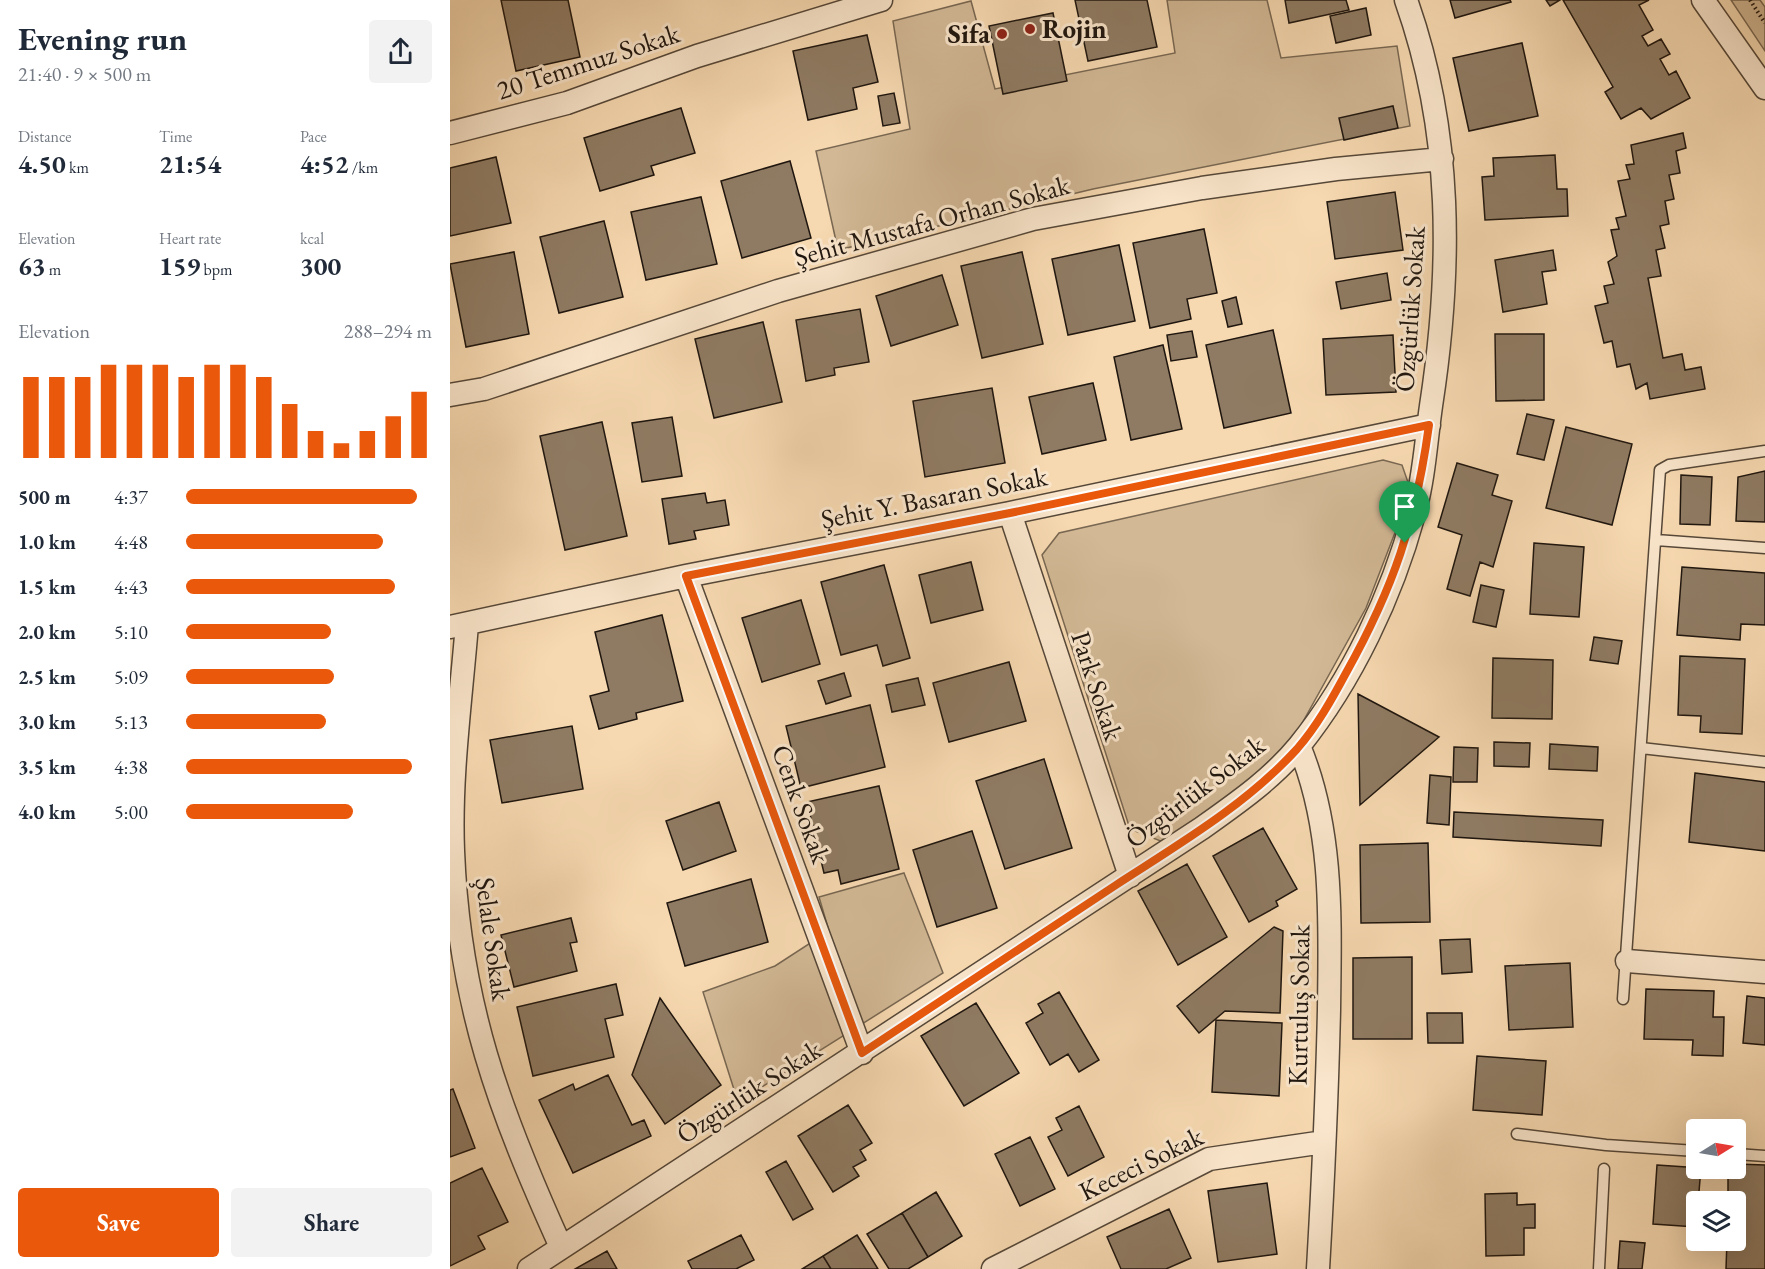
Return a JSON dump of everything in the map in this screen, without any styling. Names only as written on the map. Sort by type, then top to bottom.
[{"type":"street","name":"20 Temmuz Sokak","points":[[450,133],[546,109],[697,56],[881,0]]},
{"type":"street","name":"Özgürlük Sokak","points":[[529,1269],[862,1053],[1238,803],[1272,775],[1299,746],[1350,666],[1394,576],[1415,512],[1429,425],[1444,302],[1446,215],[1442,159],[1427,69],[1406,0]]},
{"type":"street","points":[[1703,0],[1765,88]]},
{"type":"street","name":"Şehit Mustafa Orhan Sokak","points":[[450,395],[484,388],[778,291],[1033,219],[1213,186],[1336,169],[1442,159]]},
{"type":"street","name":"Şehit Y. Basaran Sokak","points":[[458,625],[686,576],[1010,513],[1429,425]]},
{"type":"street","name":"Park Sokak","points":[[1010,513],[1130,876]]},
{"type":"street","name":"Cenk Sokak","points":[[686,576],[862,1053]]},
{"type":"street","name":"Şelale Sokak","points":[[458,625],[453,814],[457,919],[464,965],[478,1034],[501,1106],[561,1247]]},
{"type":"street","name":"Kurtuluş Sokak","points":[[1299,746],[1319,804],[1329,903],[1324,1142],[1318,1269]]},
{"type":"street","points":[[1627,961],[1765,972]]},
{"type":"street","name":"Kececi Sokak","points":[[993,1269],[1209,1159],[1324,1142]]},
{"type":"lane","points":[[1623,999],[1660,470],[1670,465],[1765,451]]},
{"type":"lane","points":[[1656,540],[1765,548]]},
{"type":"lane","points":[[1641,748],[1765,762]]},
{"type":"lane","points":[[1517,1134],[1606,1145],[1686,1150]]},
{"type":"lane","points":[[1746,1155],[1765,1156]]},
{"type":"lane","points":[[1599,1269],[1604,1169]]},
{"type":"path","points":[[1750,0],[1765,23]]},
{"type":"shaded area","points":[[1167,0],[1267,0],[1281,58],[1397,46],[1410,126],[1093,189],[838,250],[816,151],[910,129],[893,21],[971,1],[995,89],[1175,53]]},
{"type":"shaded area","points":[[1731,0],[1760,0],[1765,7],[1765,51]]},
{"type":"shaded area","points":[[1383,460],[1402,465],[1411,491],[1366,608],[1295,736],[1221,807],[1163,842],[1130,829],[1042,555],[1059,533]]},
{"type":"shaded area","points":[[904,873],[943,973],[738,1102],[703,992],[775,966],[829,931],[819,897]]},
{"type":"building","points":[[501,0],[568,0],[580,57],[516,71]]},
{"type":"building","points":[[1075,0],[1147,0],[1157,47],[1088,61]]},
{"type":"building","points":[[1285,0],[1346,0],[1349,10],[1289,23]]},
{"type":"building","points":[[1450,0],[1510,0],[1511,2],[1455,18]]},
{"type":"building","points":[[1546,0],[1560,0],[1550,6]]},
{"type":"building","points":[[1563,0],[1649,0],[1639,5],[1653,30],[1642,36],[1648,46],[1661,39],[1670,54],[1660,59],[1669,75],[1676,71],[1690,98],[1651,119],[1641,108],[1621,119],[1605,92],[1613,87]]},
{"type":"building","points":[[1366,8],[1371,35],[1336,43],[1330,16]]},
{"type":"building","points":[[1053,13],[1067,81],[1003,94],[989,26]]},
{"type":"building","points":[[867,35],[878,82],[853,88],[857,109],[808,120],[793,51]]},
{"type":"building","points":[[1522,43],[1538,116],[1469,131],[1453,58]]},
{"type":"building","points":[[894,93],[900,123],[883,126],[878,96]]},
{"type":"building","points":[[1393,106],[1398,128],[1344,140],[1339,118]]},
{"type":"building","points":[[681,108],[695,153],[651,166],[654,175],[600,191],[584,138]]},
{"type":"building","points":[[1683,133],[1686,148],[1676,151],[1680,173],[1669,175],[1674,199],[1665,201],[1669,224],[1660,226],[1665,248],[1656,250],[1661,276],[1648,278],[1663,358],[1682,354],[1685,370],[1701,367],[1705,389],[1650,399],[1647,383],[1636,389],[1630,364],[1617,367],[1612,341],[1604,343],[1595,306],[1608,303],[1604,286],[1614,284],[1608,262],[1617,256],[1611,230],[1619,229],[1616,218],[1626,216],[1618,181],[1630,179],[1626,165],[1634,164],[1631,145]]},
{"type":"building","points":[[1555,155],[1557,189],[1567,189],[1568,216],[1485,220],[1482,177],[1494,176],[1493,158]]},
{"type":"building","points":[[496,157],[511,223],[450,236],[450,168]]},
{"type":"building","points":[[790,161],[811,238],[742,258],[721,181]]},
{"type":"building","points":[[1395,192],[1403,250],[1335,259],[1327,202]]},
{"type":"building","points":[[701,197],[717,264],[646,280],[631,212]]},
{"type":"building","points":[[604,221],[623,297],[559,313],[540,237]]},
{"type":"building","points":[[1204,229],[1217,293],[1187,299],[1191,319],[1150,328],[1133,243]]},
{"type":"building","points":[[1119,245],[1135,321],[1068,335],[1052,259]]},
{"type":"building","points":[[1553,250],[1556,270],[1542,272],[1547,304],[1503,312],[1495,260]]},
{"type":"building","points":[[514,252],[529,334],[466,347],[450,264]]},
{"type":"building","points":[[1022,252],[1043,344],[982,358],[961,266]]},
{"type":"building","points":[[1387,273],[1391,300],[1341,309],[1336,282]]},
{"type":"building","points":[[942,275],[958,325],[891,346],[876,296]]},
{"type":"building","points":[[1236,297],[1242,324],[1228,327],[1222,301]]},
{"type":"building","points":[[860,309],[869,362],[834,368],[835,375],[806,381],[796,320]]},
{"type":"building","points":[[763,322],[782,402],[714,418],[695,339]]},
{"type":"building","points":[[1273,330],[1291,413],[1224,428],[1206,345]]},
{"type":"building","points":[[1192,331],[1197,357],[1171,361],[1167,335]]},
{"type":"building","points":[[1495,334],[1544,334],[1544,400],[1496,401]]},
{"type":"building","points":[[1393,335],[1396,392],[1326,395],[1323,339]]},
{"type":"building","points":[[1163,345],[1182,429],[1131,440],[1114,357]]},
{"type":"building","points":[[1093,383],[1106,440],[1042,454],[1029,397]]},
{"type":"building","points":[[992,388],[1005,463],[925,477],[913,401]]},
{"type":"building","points":[[1527,414],[1554,420],[1544,460],[1517,454]]},
{"type":"building","points":[[672,417],[682,476],[642,482],[632,423]]},
{"type":"building","points":[[602,422],[627,536],[565,550],[540,436]]},
{"type":"building","points":[[1566,427],[1632,444],[1612,525],[1546,508]]},
{"type":"building","points":[[1457,463],[1498,475],[1492,495],[1512,501],[1493,567],[1480,562],[1470,596],[1447,589],[1462,535],[1438,527]]},
{"type":"building","points":[[1765,471],[1765,522],[1736,521],[1738,477]]},
{"type":"building","points":[[1681,475],[1712,477],[1710,525],[1680,524]]},
{"type":"building","points":[[705,493],[707,503],[725,500],[729,525],[694,531],[696,539],[669,544],[662,499]]},
{"type":"building","points":[[1534,543],[1584,547],[1579,617],[1530,614]]},
{"type":"building","points":[[971,562],[983,610],[931,623],[919,575]]},
{"type":"building","points":[[884,565],[910,658],[883,666],[877,645],[841,655],[821,582]]},
{"type":"building","points":[[1682,567],[1765,573],[1765,625],[1741,624],[1740,640],[1677,635]]},
{"type":"building","points":[[1481,585],[1504,590],[1496,627],[1473,622]]},
{"type":"building","points":[[801,600],[820,664],[762,682],[742,618]]},
{"type":"building","points":[[662,615],[683,701],[636,713],[637,719],[599,729],[590,696],[609,691],[595,632]]},
{"type":"building","points":[[1594,637],[1622,641],[1618,664],[1590,660]]},
{"type":"building","points":[[1680,656],[1745,659],[1742,734],[1700,732],[1701,716],[1678,715]]},
{"type":"building","points":[[1493,658],[1553,660],[1552,719],[1492,718]]},
{"type":"building","points":[[1009,662],[1026,721],[949,742],[933,683]]},
{"type":"building","points":[[844,673],[851,696],[826,704],[818,681]]},
{"type":"building","points":[[918,678],[925,705],[892,712],[886,685]]},
{"type":"building","points":[[1358,694],[1439,737],[1360,805]]},
{"type":"building","points":[[870,705],[885,767],[801,788],[786,726]]},
{"type":"building","points":[[572,726],[583,789],[502,803],[490,740]]},
{"type":"building","points":[[1494,742],[1530,743],[1529,767],[1494,766]]},
{"type":"building","points":[[1550,744],[1598,747],[1597,771],[1549,769]]},
{"type":"building","points":[[1454,747],[1478,748],[1477,782],[1453,782]]},
{"type":"building","points":[[1044,759],[1072,848],[1005,869],[976,781]]},
{"type":"building","points":[[1695,773],[1765,782],[1765,851],[1689,842]]},
{"type":"building","points":[[1430,775],[1451,777],[1449,825],[1427,823]]},
{"type":"building","points":[[879,786],[899,869],[841,884],[838,870],[824,873],[807,802]]},
{"type":"building","points":[[719,802],[736,851],[683,870],[666,821]]},
{"type":"building","points":[[1454,812],[1603,820],[1601,846],[1453,837]]},
{"type":"building","points":[[1263,828],[1297,889],[1276,901],[1278,906],[1249,922],[1213,856]]},
{"type":"building","points":[[972,831],[997,908],[937,927],[913,850]]},
{"type":"building","points":[[1428,843],[1430,922],[1361,923],[1360,845]]},
{"type":"building","points":[[1187,864],[1227,937],[1178,965],[1138,891]]},
{"type":"building","points":[[751,879],[768,942],[685,966],[667,903]]},
{"type":"building","points":[[571,918],[577,942],[570,943],[577,971],[514,987],[501,935]]},
{"type":"building","points":[[1274,927],[1283,931],[1280,1013],[1225,1011],[1199,1033],[1177,1006]]},
{"type":"building","points":[[1470,939],[1472,972],[1442,974],[1440,940]]},
{"type":"building","points":[[1412,957],[1412,1039],[1353,1039],[1353,958]]},
{"type":"building","points":[[1570,963],[1573,1027],[1509,1030],[1505,966]]},
{"type":"building","points":[[616,984],[623,1015],[605,1019],[614,1057],[533,1076],[517,1007]]},
{"type":"building","points":[[1646,989],[1714,991],[1713,1017],[1724,1017],[1723,1056],[1692,1055],[1693,1040],[1644,1039]]},
{"type":"building","points":[[1059,992],[1099,1060],[1079,1072],[1068,1054],[1050,1065],[1026,1023],[1043,1013],[1038,1004]]},
{"type":"building","points":[[1747,996],[1765,998],[1765,1045],[1743,1043]]},
{"type":"building","points":[[660,998],[721,1085],[665,1124],[632,1075]]},
{"type":"building","points":[[976,1003],[1019,1073],[964,1106],[921,1036]]},
{"type":"building","points":[[1427,1013],[1462,1013],[1463,1043],[1428,1043]]},
{"type":"building","points":[[1216,1020],[1282,1023],[1279,1096],[1212,1092]]},
{"type":"building","points":[[1477,1056],[1546,1061],[1542,1115],[1473,1110]]},
{"type":"building","points":[[608,1075],[632,1125],[644,1120],[651,1136],[573,1173],[539,1100],[573,1084],[575,1090]]},
{"type":"building","points":[[453,1089],[475,1148],[450,1157],[450,1090]]},
{"type":"building","points":[[848,1105],[872,1143],[860,1150],[866,1160],[853,1167],[859,1176],[833,1192],[798,1136]]},
{"type":"building","points":[[1079,1106],[1104,1157],[1068,1176],[1048,1137],[1062,1130],[1056,1118]]},
{"type":"building","points":[[1030,1137],[1055,1189],[1020,1206],[995,1154]]},
{"type":"building","points":[[786,1161],[813,1209],[793,1220],[766,1172]]},
{"type":"building","points":[[1746,1164],[1765,1165],[1765,1269],[1726,1269],[1727,1251],[1746,1251],[1746,1191],[1728,1191],[1728,1179],[1746,1179]]},
{"type":"building","points":[[1657,1165],[1686,1167],[1686,1179],[1700,1179],[1699,1191],[1686,1191],[1686,1226],[1653,1224]]},
{"type":"building","points":[[482,1168],[508,1222],[478,1236],[485,1249],[450,1266],[450,1183]]},
{"type":"building","points":[[1267,1183],[1277,1254],[1218,1262],[1208,1191]]},
{"type":"building","points":[[936,1192],[962,1236],[928,1257],[902,1213]]},
{"type":"building","points":[[1517,1193],[1517,1205],[1535,1204],[1535,1228],[1524,1228],[1524,1255],[1486,1256],[1485,1194]]},
{"type":"building","points":[[1169,1209],[1191,1258],[1166,1269],[1121,1269],[1107,1237]]},
{"type":"building","points":[[902,1213],[928,1257],[908,1269],[889,1269],[867,1234]]},
{"type":"building","points":[[741,1235],[754,1260],[736,1269],[692,1269],[688,1261]]},
{"type":"building","points":[[857,1235],[878,1269],[831,1269],[823,1256]]},
{"type":"building","points":[[1620,1241],[1645,1243],[1642,1269],[1618,1269]]},
{"type":"building","points":[[607,1251],[617,1269],[575,1269]]},
{"type":"building","points":[[823,1256],[831,1269],[802,1269]]},
{"type":"place","name":"Rojin","points":[[1030,29]]},
{"type":"place","name":"Sifa","points":[[1002,34]]},
{"type":"route","points":[[1429,425],[1415,512],[1405,543],[1378,613],[1340,684],[1299,746],[1272,775],[1202,828],[862,1053],[686,576],[1010,513],[1429,425]]}]
